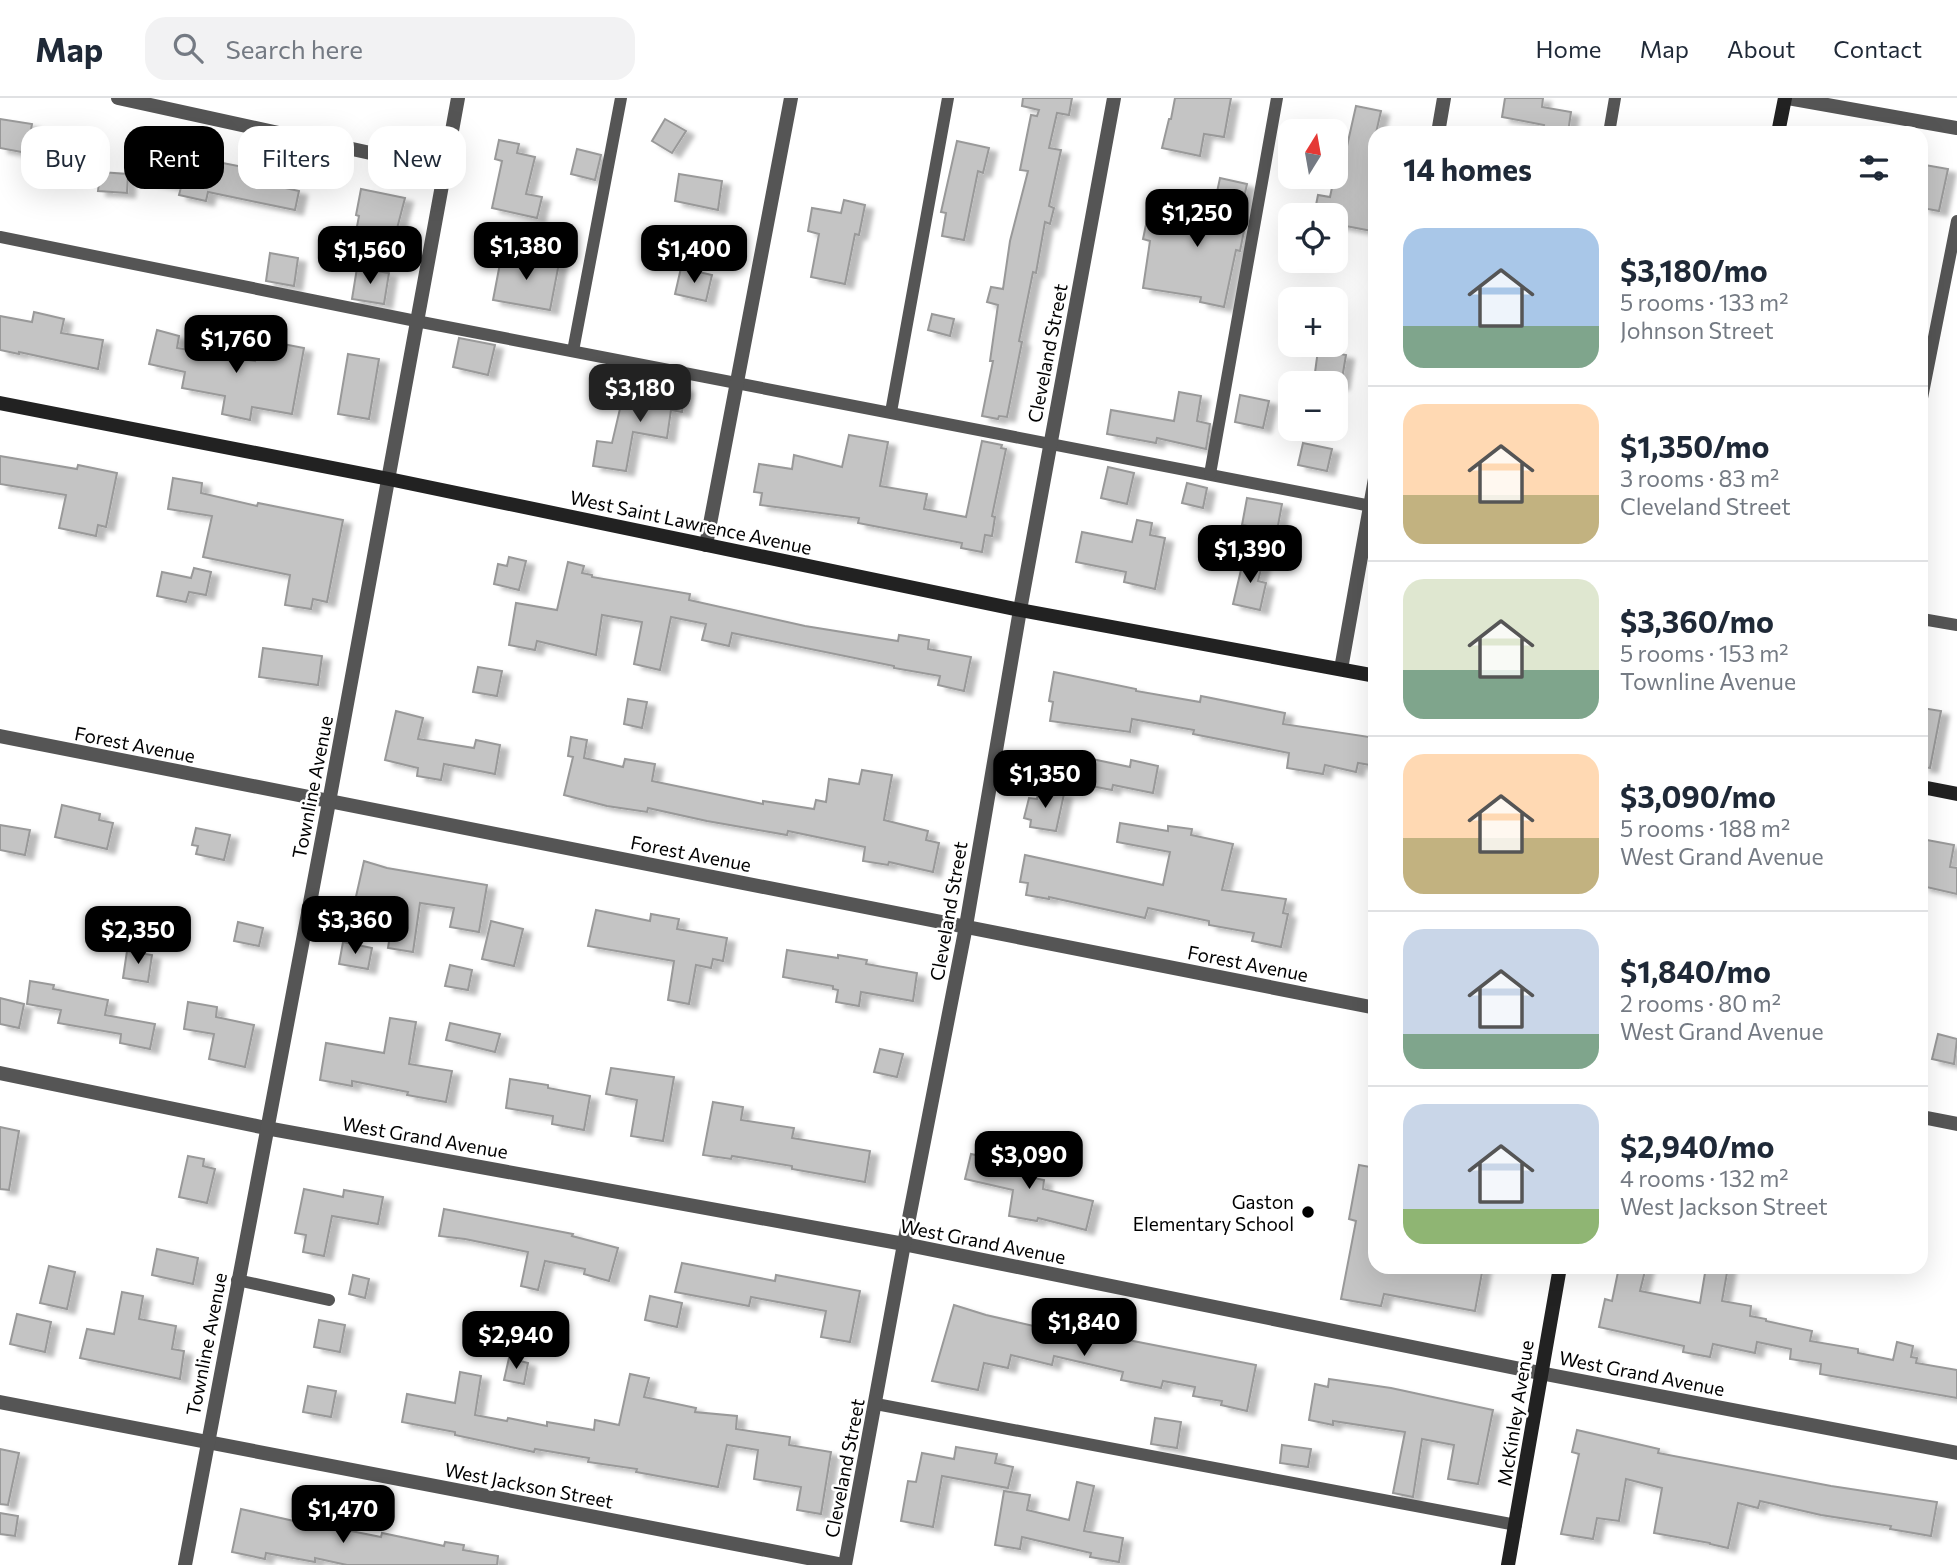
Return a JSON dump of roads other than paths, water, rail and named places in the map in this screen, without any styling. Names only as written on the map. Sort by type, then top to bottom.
[{"type":"street","points":[[118,98],[368,152]]},
{"type":"street","name":"Townline Avenue","points":[[452,126],[458,98]]},
{"type":"street","points":[[706,545],[791,98]]},
{"type":"street","name":"Cleveland Street","points":[[845,1565],[966,926],[1020,610],[1114,98]]},
{"type":"street","points":[[1439,126],[1444,98]]},
{"type":"street","points":[[1780,126],[1787,98],[1957,128]]},
{"type":"street","name":"Townline Avenue","points":[[185,1565],[329,802],[440,189]]},
{"type":"street","name":"West Saint Lawrence Avenue","points":[[0,403],[388,478],[1020,610],[1368,675]]},
{"type":"street","points":[[1341,669],[1368,532]]},
{"type":"street","name":"Forest Avenue","points":[[0,736],[1368,1006]]},
{"type":"street","points":[[1928,788],[1957,794]]},
{"type":"street","name":"West Grand Avenue","points":[[0,1073],[266,1128],[904,1244],[1540,1373],[1957,1452]]},
{"type":"street","points":[[1928,1118],[1957,1124]]},
{"type":"street","name":"McKinley Avenue","points":[[1507,1565],[1559,1274]]},
{"type":"street","name":"West Jackson Street","points":[[0,1402],[845,1565]]},
{"type":"lane","points":[[573,351],[621,98]]},
{"type":"lane","points":[[891,412],[948,98]]},
{"type":"lane","points":[[1210,474],[1277,98]]},
{"type":"lane","points":[[1610,126],[1615,98]]},
{"type":"lane","points":[[1928,368],[1957,221]]},
{"type":"lane","points":[[0,237],[416,321],[1368,506]]},
{"type":"lane","points":[[1928,620],[1957,625]]},
{"type":"lane","points":[[237,1280],[329,1300]]},
{"type":"lane","points":[[876,1404],[1516,1525]]},
{"type":"place","name":"Gaston Elementary School","points":[[1308,1212]]}]
